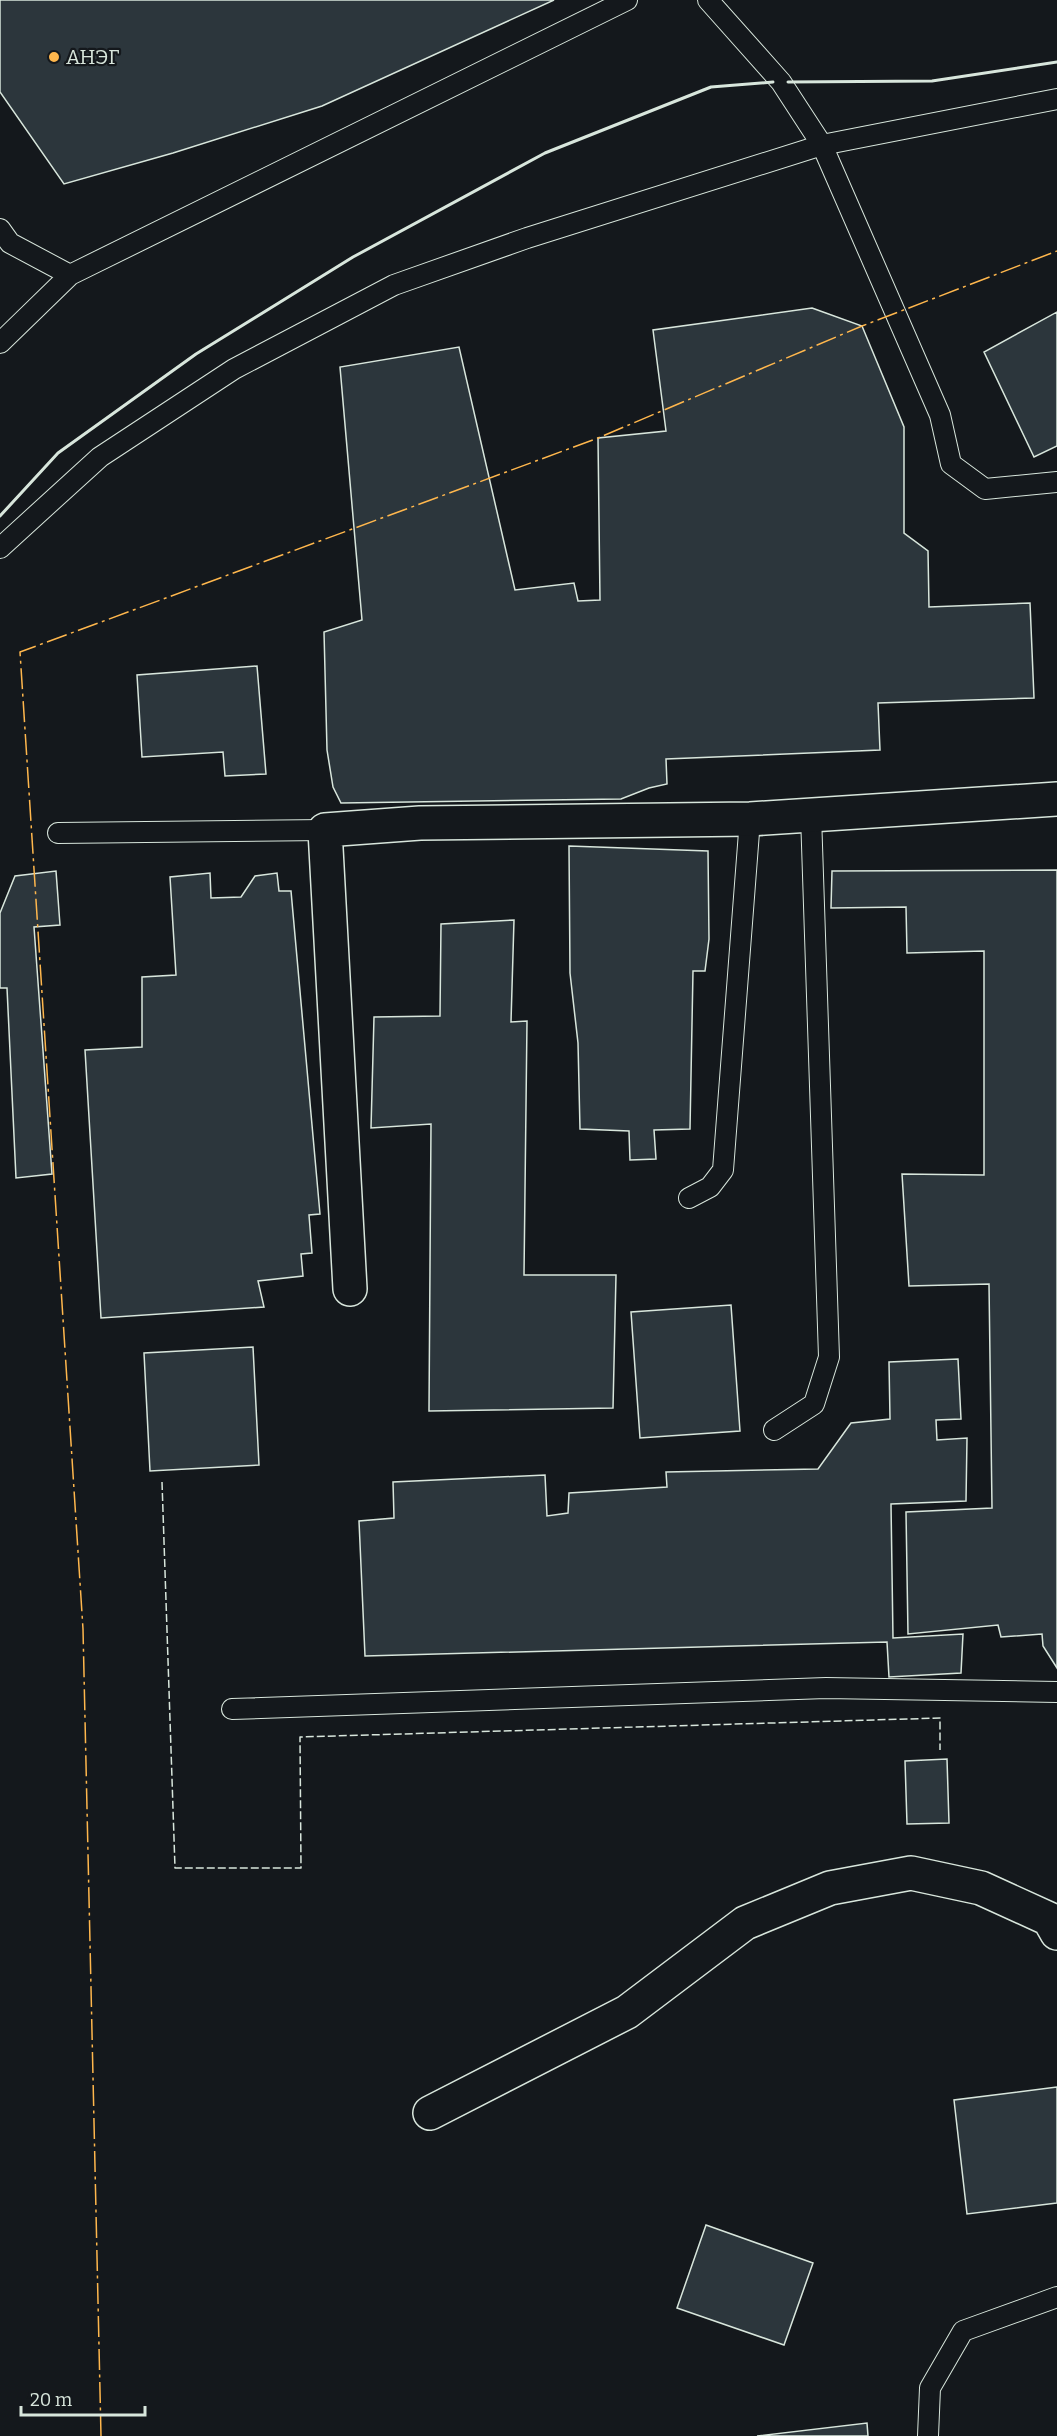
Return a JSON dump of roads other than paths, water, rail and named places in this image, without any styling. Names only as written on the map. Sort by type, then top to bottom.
[{"type":"street","points":[[350,1289],[325,830],[420,823],[750,819],[1057,799]]},
{"type":"street","points":[[430,2113],[627,2012],[745,1923],[830,1888],[910,1873],[981,1888],[1049,1919],[1057,1933]]},
{"type":"lane","points":[[0,343],[70,275],[627,0]]},
{"type":"lane","points":[[708,0],[781,82],[822,145],[940,415],[951,464],[985,489],[1057,483]]},
{"type":"lane","points":[[0,548],[100,457],[234,369],[394,285],[527,238],[822,145],[1057,99]]},
{"type":"lane","points":[[0,229],[10,243],[70,275]]},
{"type":"lane","points":[[774,1430],[814,1404],[829,1357],[812,815]]},
{"type":"lane","points":[[689,1198],[710,1187],[723,1170],[750,819]]},
{"type":"lane","points":[[58,833],[325,830]]},
{"type":"lane","points":[[232,1709],[826,1688],[1057,1692]]},
{"type":"lane","points":[[928,2436],[930,2388],[963,2331],[1057,2296]]},
{"type":"place","name":"АНЭГ","points":[[54,57]]}]
